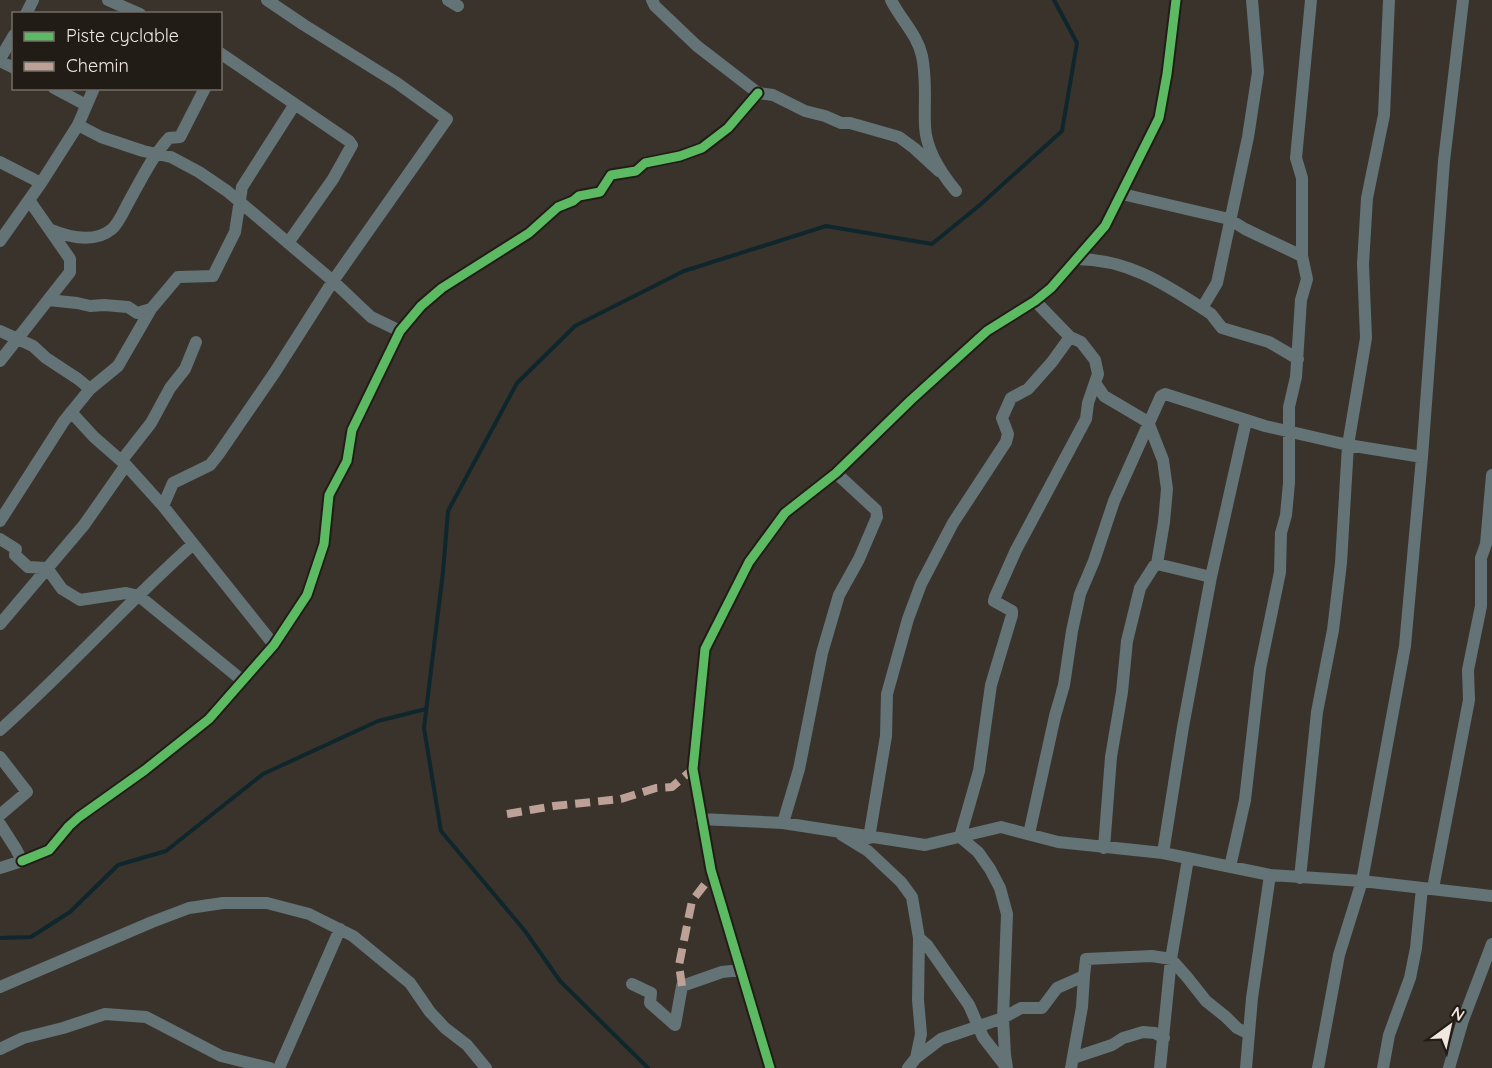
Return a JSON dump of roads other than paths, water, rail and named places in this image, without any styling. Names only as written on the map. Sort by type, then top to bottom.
[{"type":"street","points":[[108,0],[135,12]]},
{"type":"street","points":[[163,506],[173,483],[210,465],[218,455],[333,281],[447,119],[396,83],[304,26],[267,0]]},
{"type":"street","points":[[652,0],[655,6],[697,46],[758,93],[773,95],[805,111],[833,120],[899,137],[939,171],[956,191]]},
{"type":"street","points":[[891,0],[897,13],[916,39],[922,57],[925,81],[925,127],[939,171]]},
{"type":"street","points":[[770,1068],[711,870],[693,769],[705,649],[749,562],[771,530],[792,506],[836,473],[987,331],[1035,301],[1051,288],[1105,226],[1159,118],[1176,0]]},
{"type":"street","points":[[1202,308],[1217,283],[1248,137],[1258,72],[1252,0]]},
{"type":"street","points":[[1230,867],[1245,800],[1264,640],[1280,572],[1281,533],[1286,515],[1289,483],[1289,407],[1298,359],[1301,300],[1306,279],[1302,256],[1302,178],[1296,158],[1311,0]]},
{"type":"street","points":[[1300,878],[1317,712],[1333,630],[1341,563],[1348,445],[1366,338],[1363,264],[1367,198],[1384,115],[1389,0]]},
{"type":"street","points":[[1317,1068],[1339,955],[1362,881],[1405,646],[1444,161],[1463,0]]},
{"type":"street","points":[[0,60],[12,39]]},
{"type":"street","points":[[222,56],[352,144],[333,178],[288,243]]},
{"type":"street","points":[[58,90],[86,105]]},
{"type":"street","points":[[0,241],[78,125],[93,90]]},
{"type":"street","points":[[49,229],[65,236],[82,238],[96,237],[112,229],[155,154],[170,138],[180,137],[204,90]]},
{"type":"street","points":[[0,868],[49,850],[79,817],[191,735],[209,719],[274,645],[307,595],[324,544],[329,495],[347,461],[352,430],[400,332],[421,306],[442,288],[529,233],[558,207],[579,196],[600,192],[611,175],[636,171],[645,163],[680,156],[702,148],[728,128],[758,93]]},
{"type":"street","points":[[0,521],[50,440],[90,389],[118,366],[151,309],[178,277],[213,276],[235,232],[242,187],[295,104]]},
{"type":"street","points":[[78,125],[101,137],[183,162],[227,191],[333,281],[371,317],[400,332]]},
{"type":"street","points":[[0,162],[41,183]]},
{"type":"street","points":[[1122,194],[1229,219],[1302,256]]},
{"type":"street","points":[[0,361],[70,272],[70,259],[29,200]]},
{"type":"street","points":[[1077,259],[1098,259],[1140,272],[1211,314],[1222,328],[1269,342],[1298,359]]},
{"type":"street","points":[[48,300],[90,306],[104,304],[128,307],[136,313],[151,309]]},
{"type":"street","points":[[960,837],[979,771],[991,685],[1012,615],[1012,611],[994,601],[995,597],[1016,550],[1086,418],[1088,403],[1098,374],[1095,360],[1081,342],[1070,337],[1035,301]]},
{"type":"street","points":[[0,331],[33,346],[90,389]]},
{"type":"street","points":[[869,838],[886,736],[887,694],[921,584],[952,523],[1006,442],[1008,434],[1002,418],[1011,398],[1028,389],[1070,337]]},
{"type":"street","points":[[0,624],[98,506],[151,423],[170,388],[185,369],[196,342]]},
{"type":"street","points":[[1096,384],[1104,396],[1148,422],[1166,473],[1164,522],[1157,564],[1140,588],[1127,642],[1122,692],[1111,757],[1104,848]]},
{"type":"street","points":[[1029,834],[1064,685],[1080,594],[1094,561],[1114,501],[1158,400],[1165,394],[1246,421],[1348,445],[1422,457]]},
{"type":"street","points":[[71,412],[124,463],[163,506],[274,645]]},
{"type":"street","points":[[1163,853],[1183,727],[1211,577],[1246,421]]},
{"type":"street","points":[[783,823],[799,769],[822,653],[839,595],[860,559],[877,517],[876,510],[836,473]]},
{"type":"street","points":[[1383,1068],[1389,1035],[1410,978],[1427,888],[1469,700],[1468,670],[1480,606],[1481,558],[1486,544],[1492,475]]},
{"type":"street","points":[[0,539],[16,549],[15,555],[28,567],[47,568],[63,589],[80,600],[126,593],[139,596],[243,681]]},
{"type":"street","points":[[0,730],[35,699],[192,544]]},
{"type":"street","points":[[1157,564],[1211,577]]},
{"type":"street","points":[[0,757],[27,792],[0,815]]},
{"type":"street","points":[[701,819],[783,823],[925,845],[1001,827],[1058,842],[1163,853],[1270,874],[1362,881],[1492,896]]},
{"type":"street","points":[[0,824],[21,861]]},
{"type":"street","points":[[838,832],[868,852],[912,897],[919,938],[918,1000],[921,1034],[912,1063]]},
{"type":"street","points":[[960,837],[978,852],[990,869],[1000,888],[1007,914],[1003,1018],[1007,1068]]},
{"type":"street","points":[[1160,1068],[1171,959],[1188,859]]},
{"type":"street","points":[[1250,1066],[1249,1034],[1252,998],[1270,874]]},
{"type":"street","points":[[0,987],[189,908],[246,902],[267,903],[284,906],[340,929],[374,952],[410,983],[430,1012],[445,1028],[467,1045],[486,1068]]},
{"type":"street","points":[[279,1068],[340,929]]},
{"type":"street","points":[[919,938],[927,945],[963,997],[983,1037],[1007,1068]]},
{"type":"street","points":[[1449,1068],[1463,1020],[1492,944]]},
{"type":"street","points":[[1072,1063],[1082,1007],[1086,959],[1152,956],[1171,959],[1206,1001],[1237,1028],[1249,1034]]},
{"type":"street","points":[[632,984],[651,993],[650,1004],[675,1025],[682,986],[722,972],[741,970]]},
{"type":"street","points":[[912,1063],[941,1039],[1003,1018],[1021,1008],[1042,1008],[1057,988],[1084,976]]},
{"type":"street","points":[[0,1049],[23,1038],[105,1014],[135,1016],[146,1017],[221,1056],[270,1068]]},
{"type":"street","points":[[1072,1063],[1112,1046],[1123,1038],[1143,1032],[1155,1033],[1164,1038]]},
{"type":"waterway","points":[[648,1068],[560,981],[525,931],[441,831],[424,728],[448,511],[517,383],[575,326],[684,271],[826,226],[932,244],[981,204],[1062,131],[1077,43],[1054,0]]},
{"type":"waterway","points":[[0,938],[31,937],[70,912],[118,865],[166,851],[263,774],[378,721],[426,709]]}]
